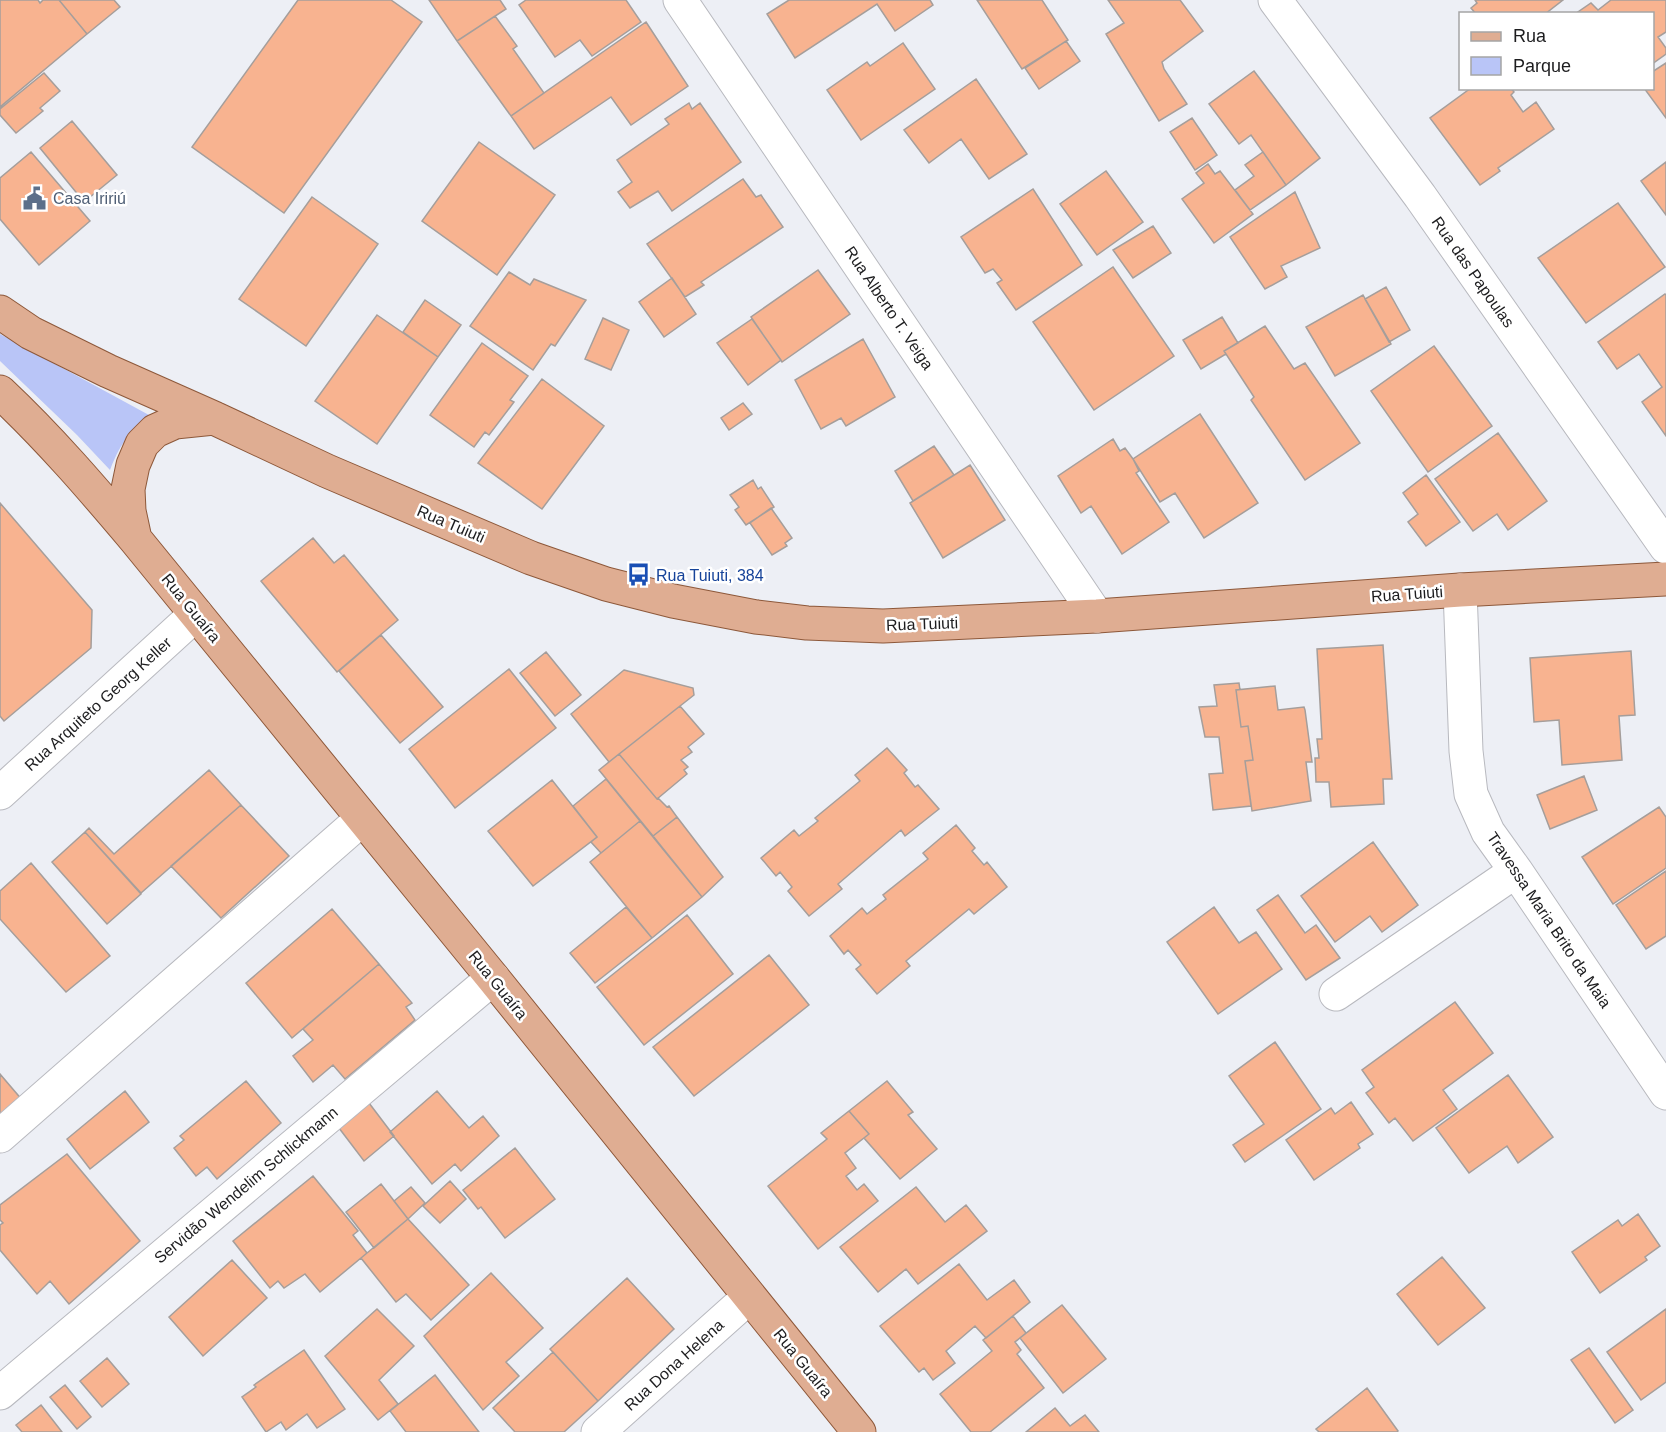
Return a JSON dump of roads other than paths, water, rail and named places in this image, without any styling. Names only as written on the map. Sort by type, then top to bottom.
[{"type":"main road","points":[[0,312],[31,333],[108,371],[214,418]]},
{"type":"main road","points":[[0,392],[34,424],[83,477],[135,539]]},
{"type":"main road","name":"Rua Tuiuti","points":[[214,418],[327,471],[531,558],[606,584],[673,601],[756,617],[807,623],[872,625],[1097,616],[1460,590],[1666,579]]},
{"type":"main road","points":[[135,539],[129,511],[128,489],[133,465],[142,444],[155,431],[175,422],[214,418]]},
{"type":"main road","name":"Rua Guaíra","points":[[135,539],[859,1432]]},
{"type":"street","name":"Rua Alberto T. Veiga","points":[[680,0],[1097,616]]},
{"type":"street","name":"Rua das Papoulas","points":[[1275,0],[1420,196],[1666,547]]},
{"type":"street","name":"Travessa Maria Brito da Maia","points":[[1460,590],[1466,751],[1471,794],[1488,832],[1666,1093]]},
{"type":"street","name":"Rua Arquiteto Georg Keller","points":[[0,793],[196,614]]},
{"type":"street","points":[[0,1136],[362,819]]},
{"type":"street","points":[[1336,994],[1516,872]]},
{"type":"street","name":"Servidão Wendelim Schlickmann","points":[[0,1393],[492,978]]},
{"type":"street","name":"Rua Dona Helena","points":[[598,1432],[749,1297]]},
{"type":"place","name":"Casa Iririú","points":[[35,198]]},
{"type":"place","name":"Rua Tuiuti, 384","points":[[638,575]]}]
